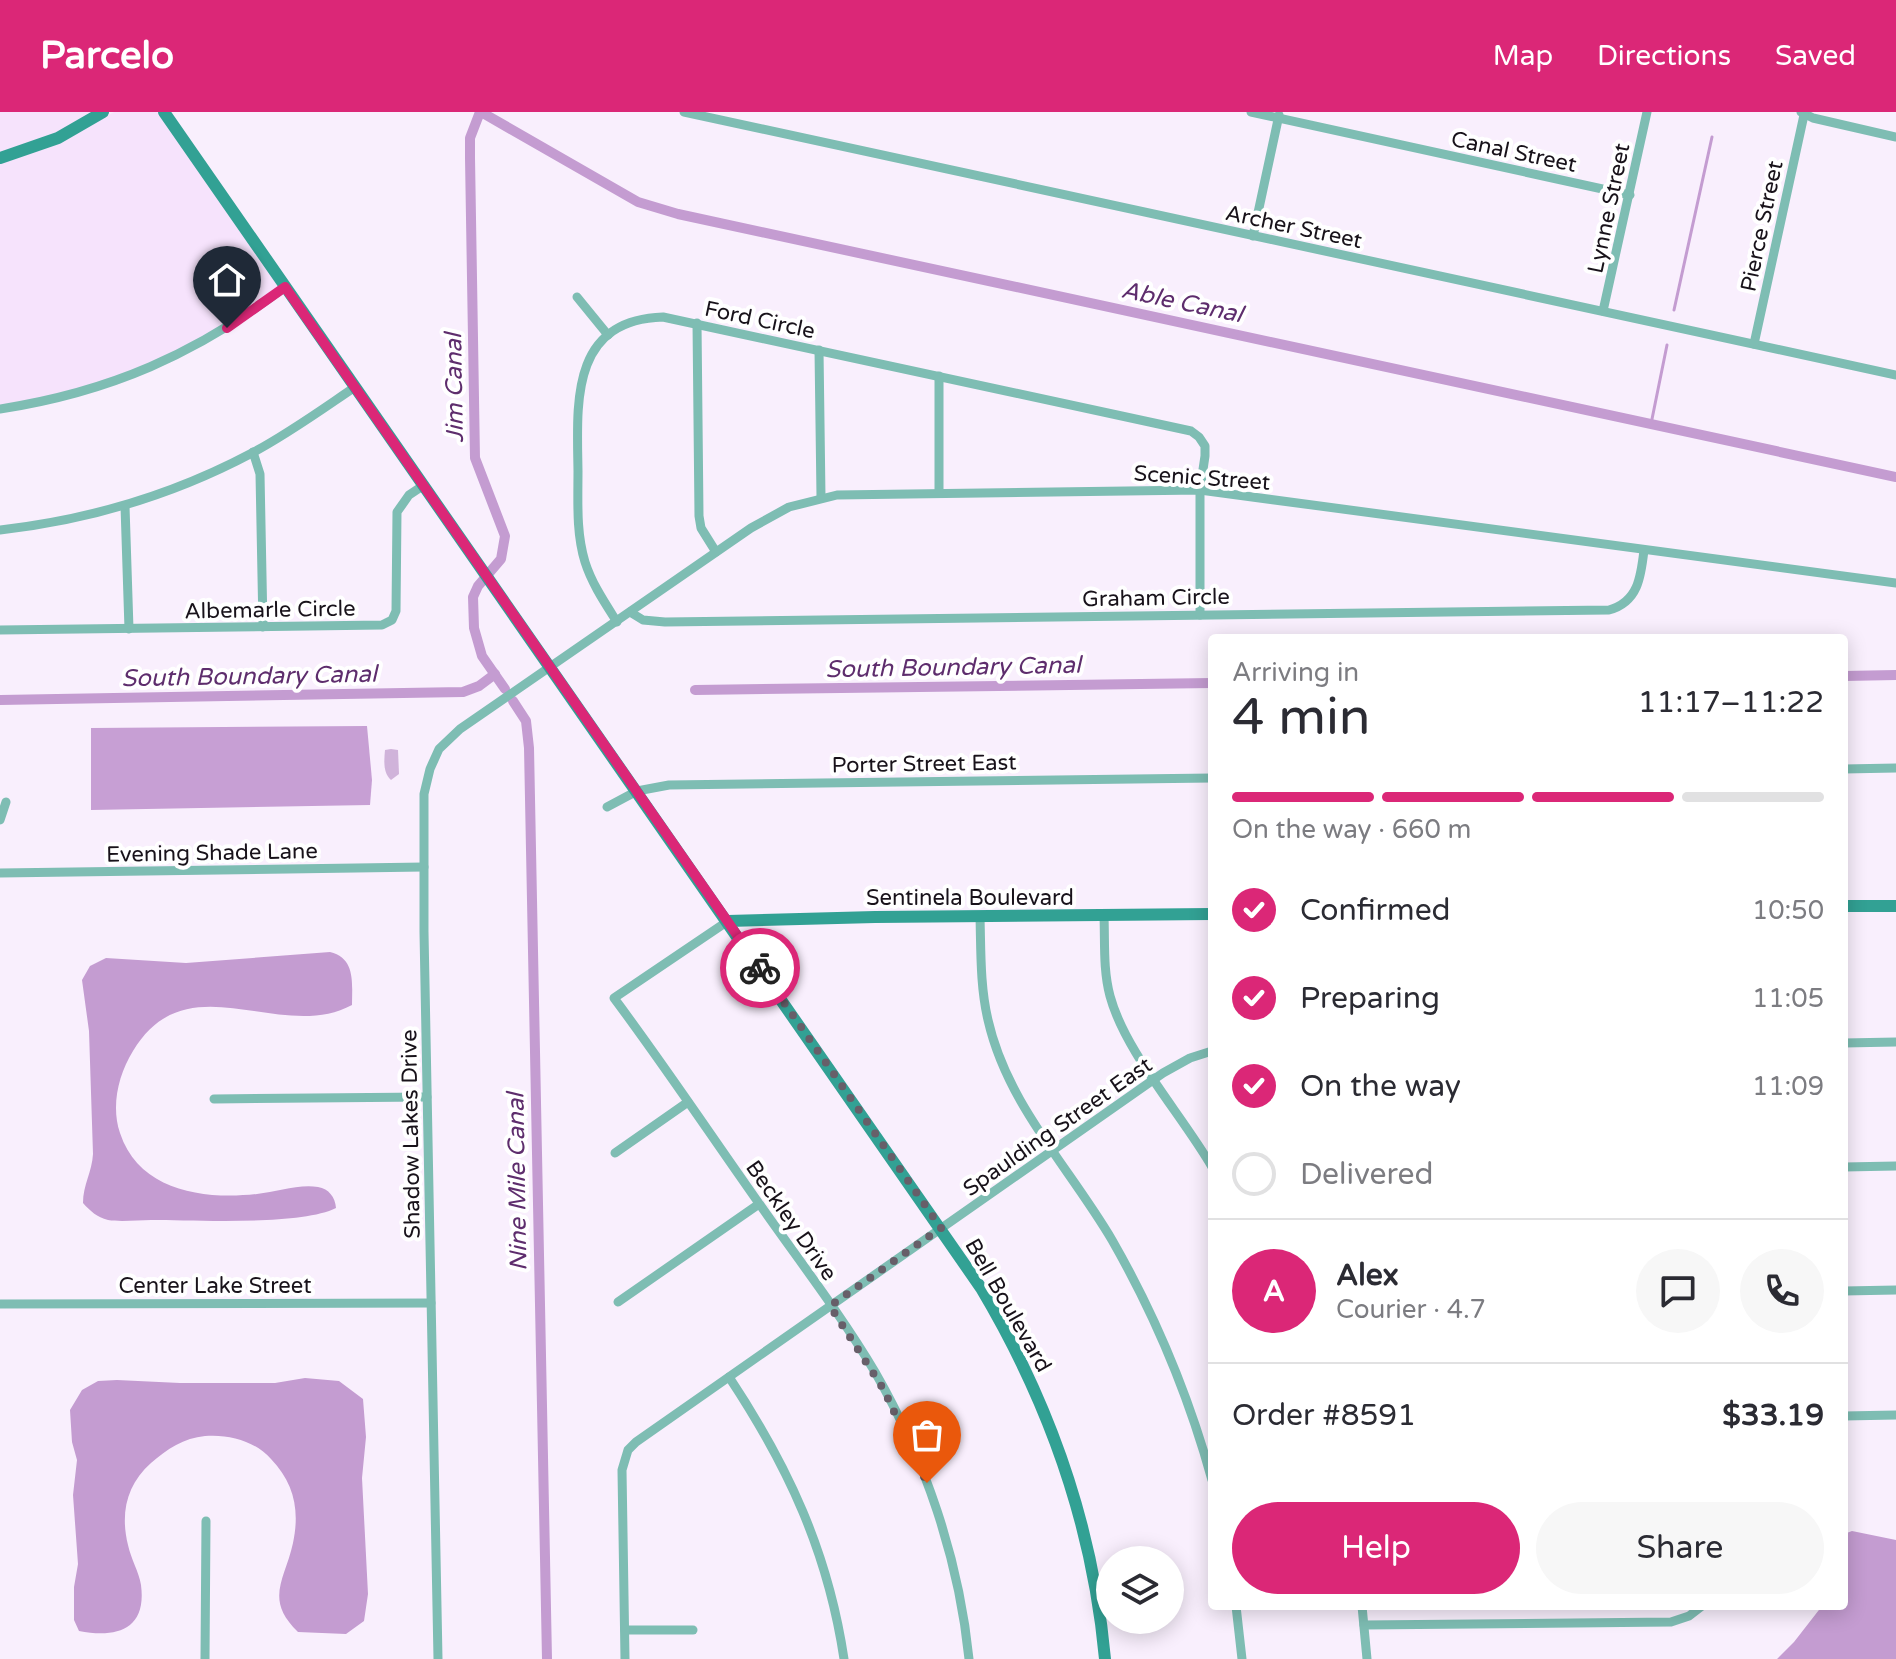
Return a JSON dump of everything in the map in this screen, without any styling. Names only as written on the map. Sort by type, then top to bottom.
[{"type":"street","points":[[0,158],[31,150],[58,138],[103,112]]},
{"type":"street","name":"Bell Boulevard","points":[[164,112],[941,1228],[1000,1319],[1037,1393],[1075,1500],[1091,1562],[1105,1659]]},
{"type":"street","name":"Archer Street","points":[[684,112],[1896,374]]},
{"type":"street","name":"Canal Street","points":[[1251,112],[1279,115],[1630,195]]},
{"type":"street","name":"Lynne Street","points":[[1603,311],[1647,112]]},
{"type":"street","points":[[1803,113],[1896,137]]},
{"type":"street","name":"Pierce Street","points":[[1754,344],[1803,113]]},
{"type":"street","points":[[1253,236],[1279,115]]},
{"type":"street","points":[[0,409],[67,397],[138,374],[217,334],[285,287]]},
{"type":"street","points":[[577,297],[608,335],[586,366],[578,392],[579,527],[589,574],[617,622]]},
{"type":"street","name":"Ford Circle","points":[[608,335],[630,322],[674,318],[1191,431],[1201,439],[1205,456],[1200,490]]},
{"type":"street","points":[[697,323],[699,516],[701,528],[716,552]]},
{"type":"street","points":[[819,350],[821,497]]},
{"type":"street","points":[[939,376],[939,492]]},
{"type":"street","points":[[0,530],[60,521],[125,506],[207,476],[253,452],[355,387]]},
{"type":"street","points":[[253,452],[260,474],[263,627]]},
{"type":"street","name":"Albemarle Circle","points":[[0,630],[382,625],[392,620],[396,611],[397,512],[409,495],[424,485]]},
{"type":"street","points":[[1200,490],[1200,615]]},
{"type":"street","name":"Scenic Street","points":[[550,666],[770,517],[821,497],[870,493],[1200,490],[1896,583]]},
{"type":"street","points":[[125,506],[129,629]]},
{"type":"street","name":"Graham Circle","points":[[630,612],[643,620],[665,622],[1609,610],[1629,600],[1635,591],[1644,550]]},
{"type":"street","name":"Shadow Lakes Drive","points":[[438,1659],[424,794],[439,749],[460,729],[550,666]]},
{"type":"street","points":[[1848,769],[1896,768]]},
{"type":"street","name":"Porter Street East","points":[[607,807],[637,791],[669,785],[1208,778]]},
{"type":"street","points":[[0,820],[6,802]]},
{"type":"street","name":"Evening Shade Lane","points":[[0,873],[424,867]]},
{"type":"street","points":[[1848,906],[1896,906]]},
{"type":"street","name":"Sentinela Boulevard","points":[[728,921],[1208,914]]},
{"type":"street","points":[[1104,916],[1106,971],[1111,999],[1124,1032],[1208,1161]]},
{"type":"street","points":[[980,917],[983,995],[994,1041],[1014,1088],[1112,1240],[1156,1325],[1208,1468]]},
{"type":"street","name":"Beckley Drive","points":[[728,921],[614,998],[830,1306],[873,1370],[894,1409],[927,1483],[951,1561],[969,1659]]},
{"type":"street","points":[[1848,1043],[1896,1042]]},
{"type":"street","name":"Spaulding Street East","points":[[625,1659],[622,1481],[624,1459],[636,1442],[1155,1079],[1190,1058],[1208,1052]]},
{"type":"street","points":[[214,1099],[427,1097]]},
{"type":"street","points":[[615,1153],[688,1102]]},
{"type":"street","points":[[1848,1167],[1896,1166]]},
{"type":"street","points":[[618,1302],[759,1204]]},
{"type":"street","points":[[1848,1291],[1896,1290]]},
{"type":"street","name":"Center Lake Street","points":[[0,1304],[431,1303]]},
{"type":"street","points":[[729,1377],[771,1444],[806,1515],[830,1588],[844,1659]]},
{"type":"street","points":[[1848,1416],[1896,1415]]},
{"type":"street","points":[[205,1659],[206,1521]]},
{"type":"street","points":[[1236,1610],[1242,1659]]},
{"type":"street","points":[[1362,1610],[1367,1659]]},
{"type":"street","points":[[1364,1625],[1671,1622],[1697,1610]]},
{"type":"street","points":[[625,1630],[693,1630]]},
{"type":"shaded area","points":[[0,112],[94,112],[56,133],[0,153]]},
{"type":"shaded area","points":[[114,112],[158,112],[283,293],[177,359],[125,382],[72,398],[0,411],[0,164],[60,143]]},
{"type":"shaded area","points":[[367,726],[372,780],[370,805],[91,810],[91,728]]},
{"type":"shaded area","points":[[385,750],[398,750],[399,774],[391,780],[384,762]]},
{"type":"shaded area","points":[[330,952],[344,960],[351,973],[352,1005],[324,1014],[295,1016],[236,1008],[207,1007],[180,1011],[155,1024],[133,1051],[123,1070],[116,1113],[129,1153],[142,1168],[176,1188],[195,1193],[237,1195],[318,1187],[331,1194],[336,1208],[319,1214],[273,1220],[219,1221],[113,1221],[88,1209],[83,1203],[83,1196],[93,1154],[89,1031],[82,980],[90,966],[106,958],[186,963]]},
{"type":"shaded area","points":[[305,1378],[339,1381],[363,1399],[366,1437],[362,1478],[368,1594],[364,1621],[346,1634],[298,1632],[288,1620],[279,1599],[295,1531],[295,1508],[290,1487],[279,1468],[257,1448],[241,1440],[205,1436],[183,1442],[157,1458],[143,1471],[131,1490],[125,1511],[126,1533],[140,1580],[142,1600],[134,1622],[116,1632],[79,1631],[74,1620],[78,1564],[73,1495],[77,1460],[72,1442],[70,1410],[82,1390],[98,1381],[275,1383]]},
{"type":"shaded area","points":[[1848,1532],[1896,1540],[1896,1659],[1777,1659],[1819,1610],[1848,1610]]},
{"type":"waterway","name":"Jim Canal","points":[[480,112],[470,138],[475,458],[505,536],[501,559],[478,586],[473,597],[474,628],[482,656],[505,689]]},
{"type":"waterway","name":"Able Canal","points":[[481,112],[638,202],[678,214],[1896,477]]},
{"type":"waterway","points":[[1674,310],[1712,137]]},
{"type":"waterway","points":[[1651,424],[1667,345]]},
{"type":"waterway","name":"South Boundary Canal","points":[[0,700],[463,692],[479,686],[495,674]]},
{"type":"waterway","name":"South Boundary Canal","points":[[1848,676],[1896,675]]},
{"type":"waterway","name":"South Boundary Canal","points":[[695,690],[1208,683]]},
{"type":"waterway","name":"Nine Mile Canal","points":[[513,701],[526,721],[529,748],[547,1659]]},
{"type":"way so far","points":[[760,968],[941,1228],[830,1306],[884,1390],[927,1483]]},
{"type":"route","points":[[227,328],[285,287],[760,968]]}]
